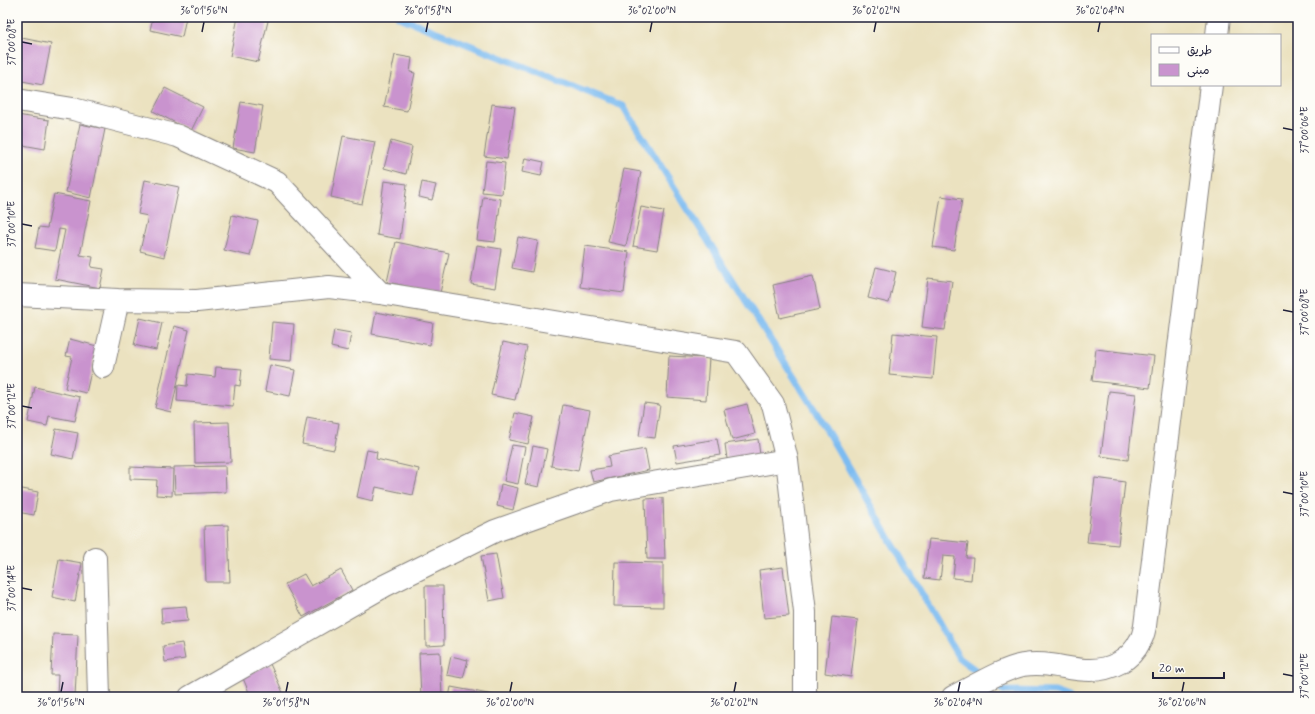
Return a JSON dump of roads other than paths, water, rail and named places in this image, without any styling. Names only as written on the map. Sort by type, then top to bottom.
[{"type":"street","points":[[1217,34],[1219,17]]},
{"type":"street","points":[[959,694],[1008,670],[1022,666],[1052,664],[1090,670],[1105,669],[1120,664],[1132,654],[1140,641],[1145,626],[1211,86]]},
{"type":"street","points":[[17,100],[73,109],[178,136],[277,182],[380,293]]},
{"type":"street","points":[[17,295],[118,300],[197,301],[329,287],[380,293],[736,352],[772,404],[787,460],[805,612],[805,697]]},
{"type":"street","points":[[103,367],[118,300]]},
{"type":"street","points":[[190,697],[384,586],[495,531],[611,490],[787,460]]},
{"type":"street","points":[[95,558],[99,697]]},
{"type":"waterway","points":[[399,17],[623,106],[816,412],[959,658],[1004,691],[1055,692],[1069,697]]}]
